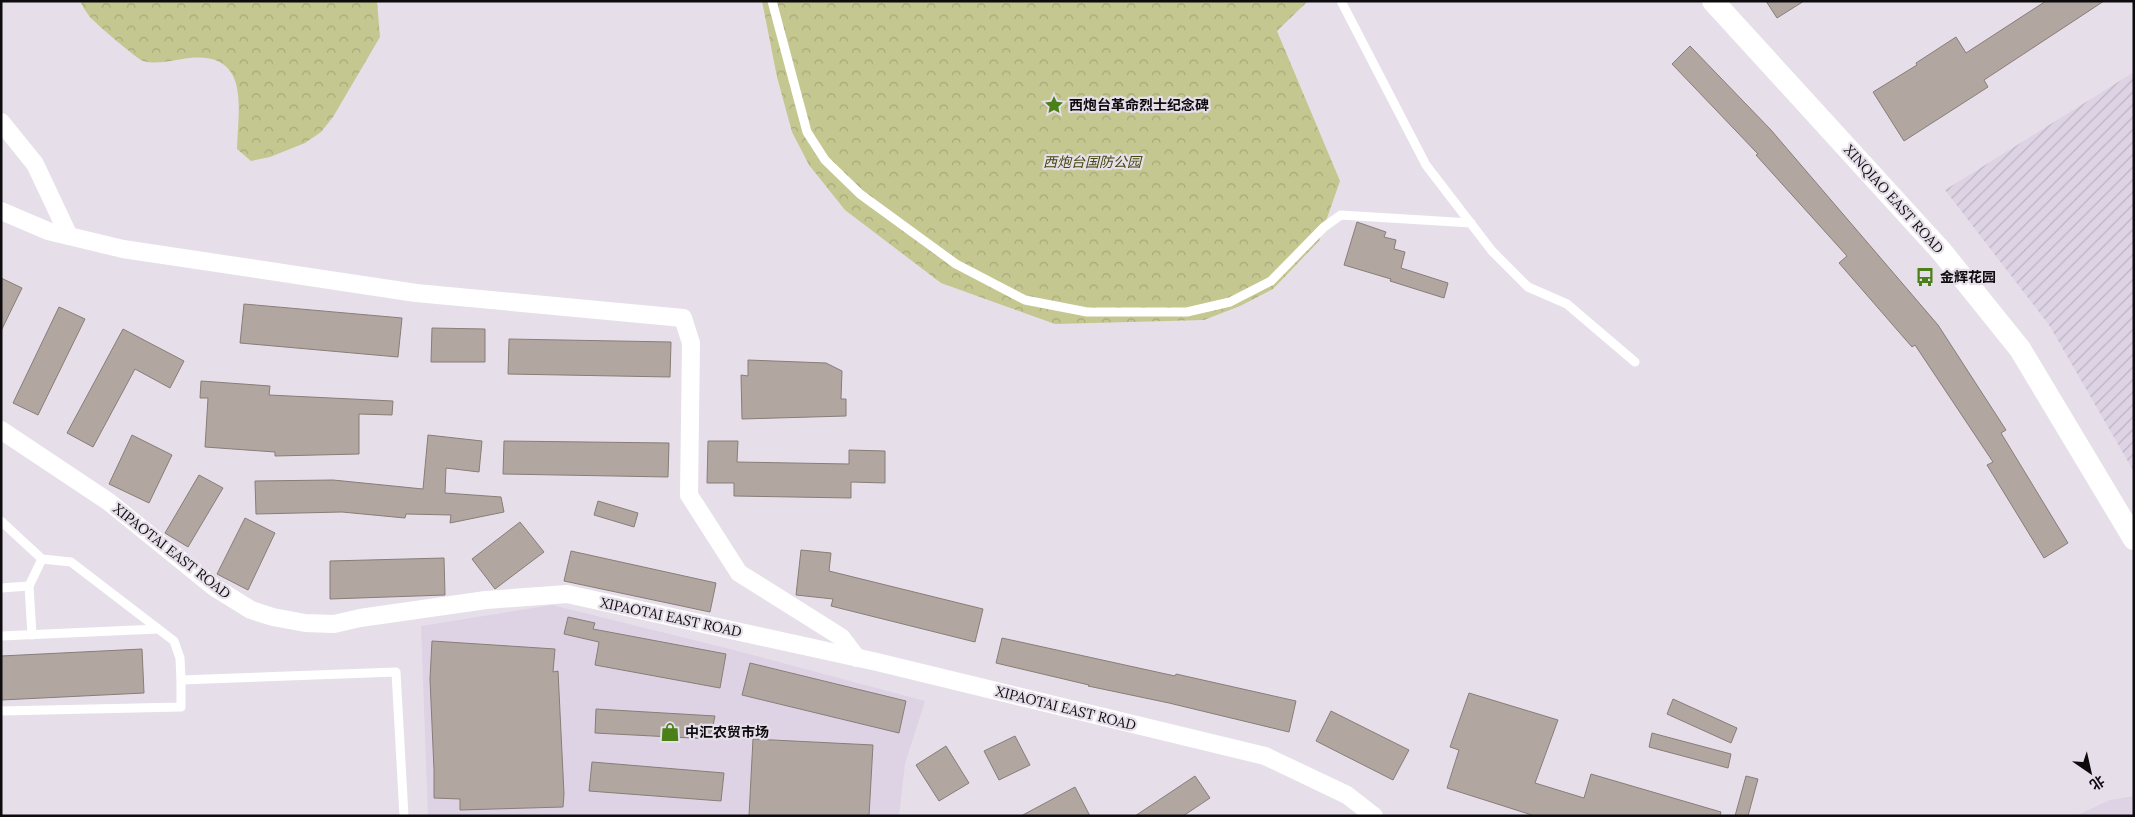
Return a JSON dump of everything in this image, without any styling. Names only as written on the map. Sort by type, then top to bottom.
[{"type":"street","name":"XINQIAO EAST ROAD","points":[[1713,1],[1942,252],[2020,349],[2134,539]]},
{"type":"street","points":[[1,122],[35,164],[69,236]]},
{"type":"street","points":[[1,211],[48,231],[123,249],[416,293],[683,318],[691,342],[688,495],[739,573],[841,637],[857,658]]},
{"type":"street","name":"XIPAOTAI EAST ROAD","points":[[1,430],[109,502],[214,587],[251,610],[273,618],[304,624],[334,624],[360,618],[486,600],[566,594],[857,658],[1264,756],[1347,795],[1374,816]]},
{"type":"lane","points":[[772,1],[807,132],[826,160],[860,194],[956,264],[1025,300],[1087,312],[1187,312],[1230,302],[1271,281],[1324,227],[1340,215],[1471,223]]},
{"type":"lane","points":[[1341,1],[1426,165],[1492,251],[1528,287],[1567,304],[1635,362]]},
{"type":"lane","points":[[1,521],[42,559],[71,562],[174,641],[180,658],[181,680],[181,707],[1,712]]},
{"type":"lane","points":[[32,635],[29,586],[42,559]]},
{"type":"lane","points":[[1,588],[29,586]]},
{"type":"lane","points":[[1,636],[158,629]]},
{"type":"lane","points":[[181,680],[396,672],[404,816]]},
{"type":"shaded area","points":[[2134,72],[2134,472],[2049,325],[1945,190]]},
{"type":"shaded area","name":"中汇农贸市场","points":[[552,605],[726,648],[925,701],[905,764],[899,816],[428,816],[421,626]]},
{"type":"shaded area","points":[[2134,796],[2134,816],[2075,816],[2110,800]]},
{"type":"green space","points":[[80,1],[377,1],[380,37],[333,117],[321,132],[305,143],[270,157],[251,161],[237,149],[239,101],[237,86],[232,73],[223,64],[209,59],[189,58],[160,62],[143,61],[93,21]]},
{"type":"green space","name":"西炮台国防公园","points":[[762,1],[1308,1],[1277,31],[1340,181],[1319,241],[1273,289],[1240,306],[1204,320],[1055,324],[941,283],[845,210],[809,165],[792,132],[777,77]]},
{"type":"building","points":[[1766,1],[1804,1],[1777,18]]},
{"type":"building","points":[[2046,1],[2104,1],[1984,80],[1988,87],[1904,141],[1873,92],[1917,65],[1916,63],[1956,37],[1966,53]]},
{"type":"building","points":[[1690,46],[1771,130],[1938,325],[2006,430],[2001,433],[2068,543],[2044,558],[1987,465],[1993,462],[1915,345],[1912,347],[1839,263],[1847,256],[1756,155],[1758,154],[1672,64]]},
{"type":"building","points":[[1357,222],[1386,232],[1384,237],[1396,240],[1394,249],[1405,252],[1401,268],[1448,283],[1444,298],[1344,265]]},
{"type":"building","points":[[1,278],[22,288],[1,331]]},
{"type":"building","points":[[244,304],[402,318],[398,357],[240,343]]},
{"type":"building","points":[[59,307],[85,319],[38,415],[13,403]]},
{"type":"building","points":[[432,328],[485,329],[485,362],[431,362]]},
{"type":"building","points":[[123,329],[184,361],[170,388],[135,369],[93,447],[67,433]]},
{"type":"building","points":[[509,339],[671,342],[670,377],[508,374]]},
{"type":"building","points":[[748,360],[826,363],[842,371],[841,399],[846,399],[846,416],[742,419],[741,375],[748,376]]},
{"type":"building","points":[[201,381],[270,386],[269,395],[393,401],[392,415],[359,414],[359,454],[275,456],[275,452],[205,447],[208,398],[200,398]]},
{"type":"building","points":[[132,435],[172,455],[149,503],[109,484]]},
{"type":"building","points":[[428,435],[482,441],[479,472],[446,468],[445,493],[501,497],[504,512],[450,523],[451,515],[406,514],[405,518],[342,512],[256,514],[255,481],[333,480],[423,489]]},
{"type":"building","points":[[504,441],[669,443],[668,477],[503,474]]},
{"type":"building","points":[[708,441],[738,441],[737,462],[849,464],[849,450],[885,451],[885,483],[851,482],[851,498],[734,496],[734,483],[707,483]]},
{"type":"building","points":[[199,475],[223,488],[188,547],[165,533]]},
{"type":"building","points":[[598,501],[638,513],[634,527],[594,515]]},
{"type":"building","points":[[245,518],[275,533],[248,590],[217,574]]},
{"type":"building","points":[[520,522],[544,552],[495,589],[472,559]]},
{"type":"building","points":[[801,550],[831,553],[829,571],[983,609],[975,642],[831,606],[833,599],[796,595]]},
{"type":"building","points":[[571,551],[716,583],[710,612],[564,581]]},
{"type":"building","points":[[444,558],[445,595],[330,599],[330,561]]},
{"type":"building","points":[[568,617],[595,623],[593,629],[726,654],[720,688],[595,665],[599,642],[564,634]]},
{"type":"building","points":[[1002,638],[1296,701],[1289,732],[996,663]]},
{"type":"building","points":[[432,641],[555,649],[553,672],[558,671],[563,807],[460,810],[460,799],[434,798],[430,679]]},
{"type":"building","points":[[142,649],[144,693],[1,700],[1,656]]},
{"type":"building","points":[[750,663],[906,701],[899,733],[742,695]]},
{"type":"building","points":[[1469,693],[1558,720],[1535,783],[1584,798],[1591,774],[1721,812],[1720,816],[1535,816],[1447,788],[1459,750],[1450,747]]},
{"type":"building","points":[[1673,699],[1737,728],[1731,743],[1667,714]]},
{"type":"building","points":[[596,709],[715,716],[710,739],[595,733]]},
{"type":"building","points":[[1331,711],[1409,750],[1393,780],[1316,741]]},
{"type":"building","points":[[1652,733],[1731,754],[1728,768],[1649,747]]},
{"type":"building","points":[[1015,736],[1030,765],[999,780],[984,751]]},
{"type":"building","points":[[753,739],[873,745],[869,816],[749,816]]},
{"type":"building","points":[[946,746],[969,783],[939,801],[916,765]]},
{"type":"building","points":[[592,762],[724,773],[721,801],[589,791]]},
{"type":"building","points":[[1195,776],[1210,798],[1183,816],[1135,816]]},
{"type":"building","points":[[1746,776],[1758,779],[1748,816],[1735,816]]},
{"type":"building","points":[[1075,787],[1090,816],[1021,816]]},
{"type":"place","name":"西炮台革命烈士纪念碑","points":[[1054,105]]},
{"type":"place","name":"金辉花园","points":[[1925,277]]},
{"type":"place","name":"中汇农贸市场","points":[[670,732]]}]
